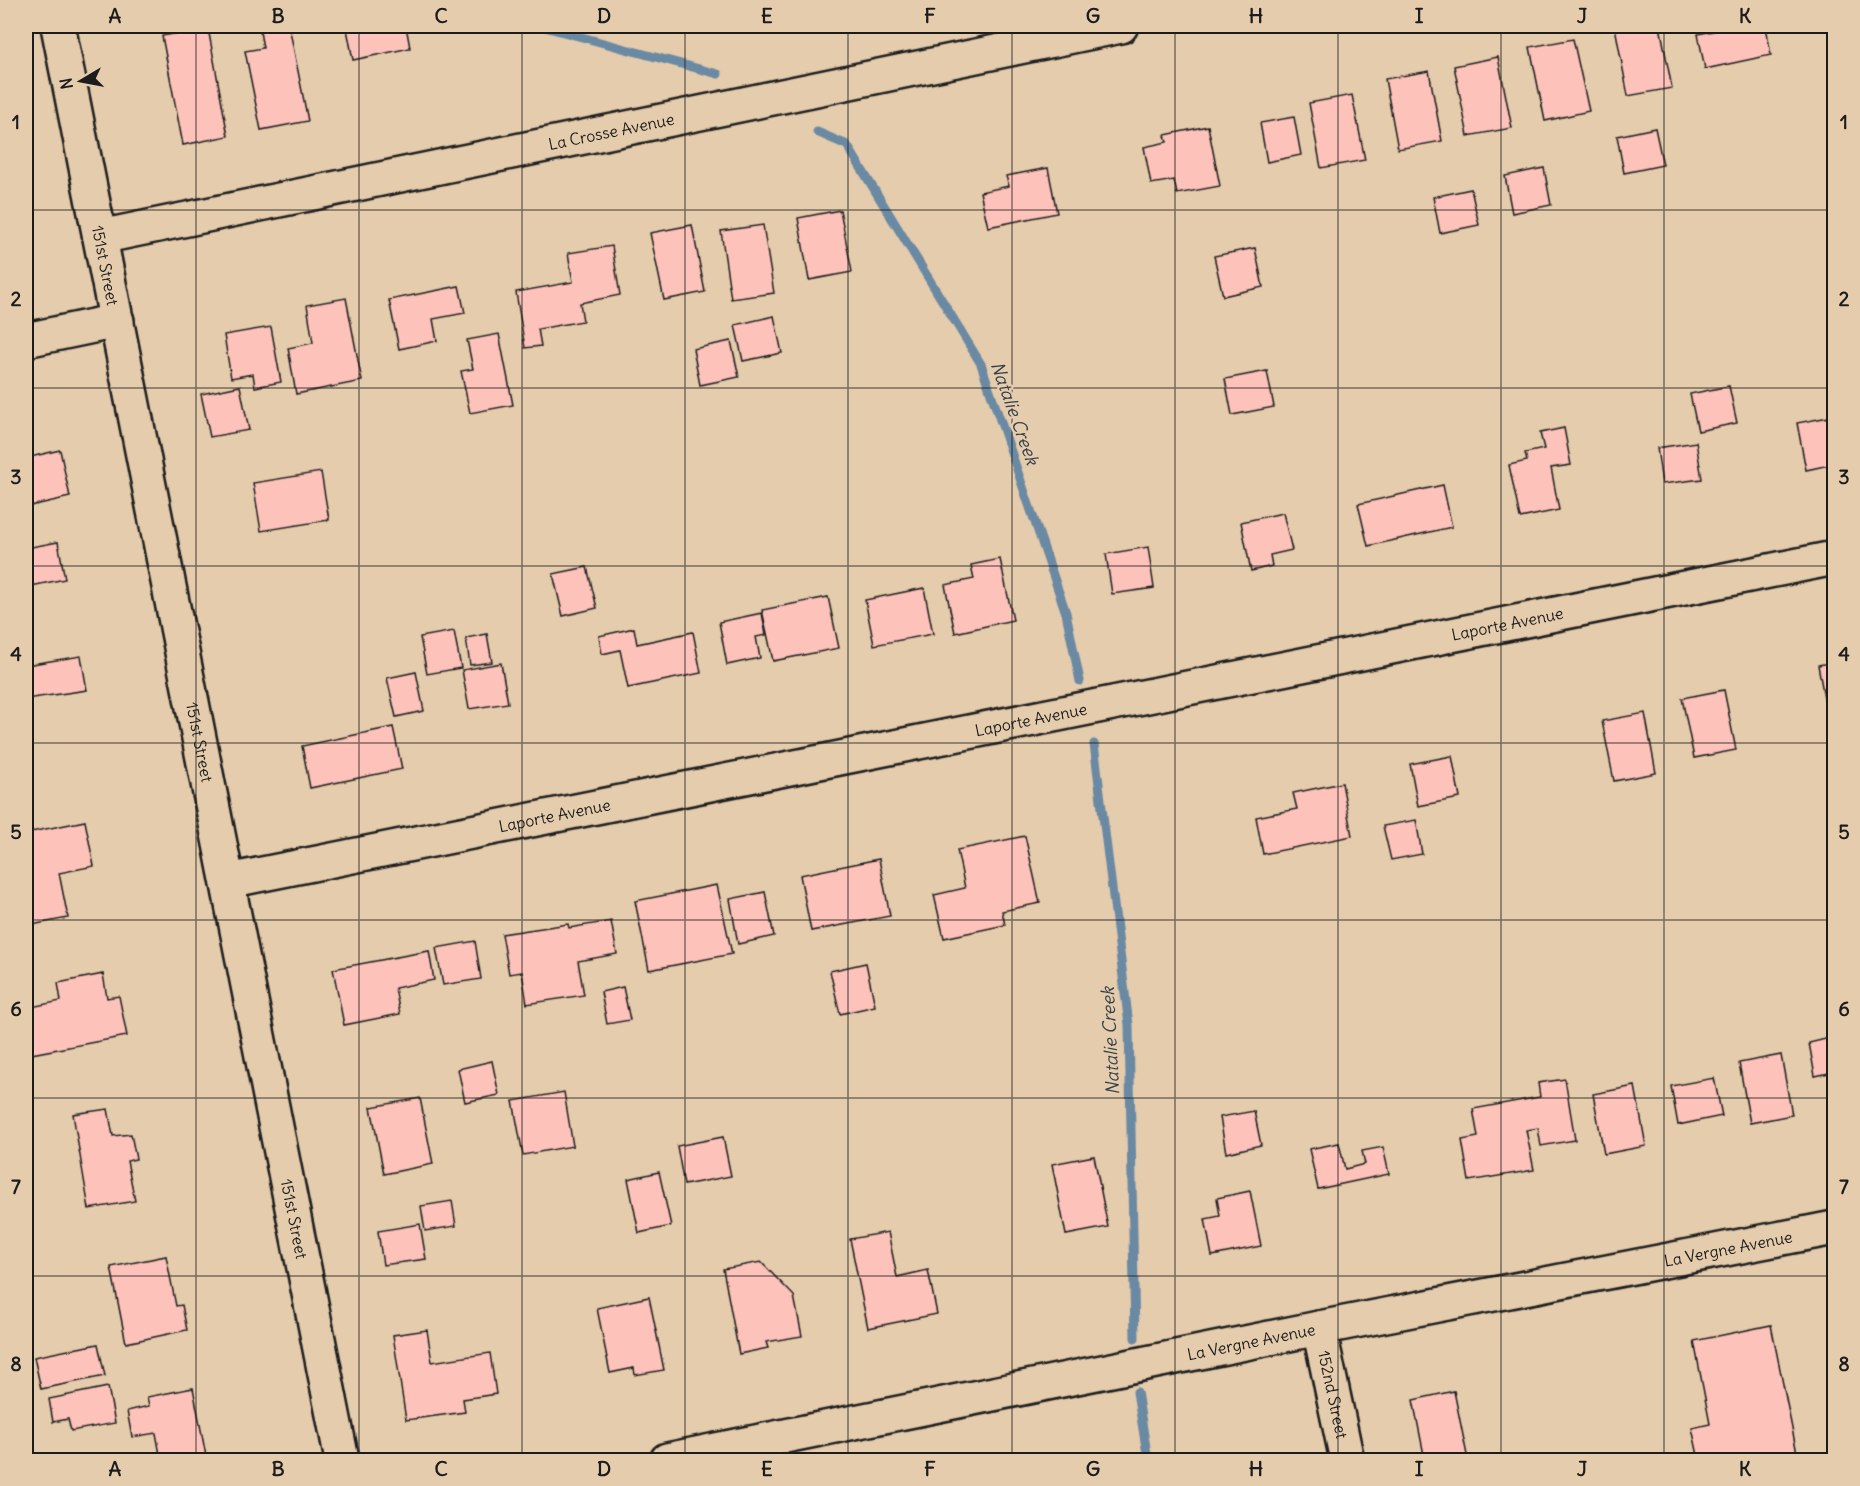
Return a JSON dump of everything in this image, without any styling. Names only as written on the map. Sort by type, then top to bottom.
[{"type":"street","name":"151st Street","points":[[58,26],[342,1461]]},
{"type":"street","name":"La Crosse Avenue","points":[[100,237],[1121,26]]},
{"type":"street","points":[[26,340],[117,321]]},
{"type":"street","name":"Laporte Avenue","points":[[228,881],[1834,558]]},
{"type":"street","name":"La Vergne Avenue","points":[[667,1461],[1319,1328],[1834,1228]]},
{"type":"street","name":"152nd Street","points":[[1319,1328],[1347,1461]]},
{"type":"building","points":[[259,26],[289,26],[308,121],[261,130],[245,51],[263,48]]},
{"type":"building","points":[[363,26],[406,26],[410,48],[353,60],[347,29]]},
{"type":"building","points":[[1660,26],[1672,88],[1628,96],[1615,27]]},
{"type":"building","points":[[1738,26],[1766,26],[1771,55],[1705,69],[1698,34]]},
{"type":"building","points":[[208,28],[228,136],[183,145],[162,36]]},
{"type":"building","points":[[1573,39],[1589,111],[1545,121],[1530,47]]},
{"type":"building","points":[[1498,57],[1512,128],[1468,136],[1454,66]]},
{"type":"building","points":[[1429,71],[1442,141],[1398,149],[1385,79]]},
{"type":"building","points":[[1352,95],[1365,160],[1321,168],[1309,103]]},
{"type":"building","points":[[1294,117],[1301,155],[1267,162],[1260,123]]},
{"type":"building","points":[[1208,126],[1220,186],[1177,194],[1174,180],[1151,184],[1144,147],[1167,142],[1165,135]]},
{"type":"building","points":[[1655,128],[1663,165],[1624,173],[1617,136]]},
{"type":"building","points":[[1048,168],[1057,213],[988,227],[980,192],[1009,186],[1006,176]]},
{"type":"building","points":[[1544,168],[1551,205],[1512,213],[1505,176]]},
{"type":"building","points":[[1471,189],[1479,225],[1440,233],[1433,197]]},
{"type":"building","points":[[840,210],[852,272],[809,280],[798,218]]},
{"type":"building","points":[[692,225],[705,292],[664,300],[650,233]]},
{"type":"building","points":[[763,225],[774,293],[731,299],[721,231]]},
{"type":"building","points":[[612,246],[620,295],[580,303],[583,321],[538,329],[541,346],[525,348],[516,292],[573,282],[568,253]]},
{"type":"building","points":[[1255,248],[1263,287],[1223,296],[1214,256]]},
{"type":"building","points":[[459,286],[465,313],[433,319],[437,341],[399,349],[389,300]]},
{"type":"building","points":[[346,298],[362,381],[296,394],[288,348],[313,343],[307,305]]},
{"type":"building","points":[[774,316],[782,353],[743,361],[735,325]]},
{"type":"building","points":[[271,327],[281,382],[255,387],[253,374],[231,378],[224,335]]},
{"type":"building","points":[[499,334],[513,405],[470,413],[461,371],[473,369],[467,340]]},
{"type":"building","points":[[731,341],[739,377],[700,385],[693,349]]},
{"type":"building","points":[[1267,371],[1274,407],[1232,415],[1225,379]]},
{"type":"building","points":[[240,386],[249,430],[210,437],[201,394]]},
{"type":"building","points":[[1729,386],[1737,423],[1698,431],[1690,394]]},
{"type":"building","points":[[1834,416],[1834,464],[1806,470],[1797,423]]},
{"type":"building","points":[[1564,428],[1571,465],[1551,468],[1559,510],[1520,518],[1509,465],[1527,461],[1525,453],[1544,449],[1540,433]]},
{"type":"building","points":[[1696,442],[1702,479],[1662,484],[1657,448]]},
{"type":"building","points":[[60,450],[70,497],[26,507],[26,458]]},
{"type":"building","points":[[321,472],[329,520],[261,531],[253,483]]},
{"type":"building","points":[[1443,485],[1452,527],[1368,546],[1358,504]]},
{"type":"building","points":[[1283,513],[1292,550],[1270,555],[1272,566],[1251,571],[1241,522]]},
{"type":"building","points":[[58,542],[65,579],[26,587],[26,548]]},
{"type":"building","points":[[1148,547],[1154,588],[1112,594],[1106,554]]},
{"type":"building","points":[[1000,559],[1013,620],[955,633],[945,585],[974,579],[971,565]]},
{"type":"building","points":[[587,567],[597,608],[563,616],[553,574]]},
{"type":"building","points":[[924,588],[933,634],[874,645],[865,600]]},
{"type":"building","points":[[828,597],[839,648],[773,661],[762,610]]},
{"type":"building","points":[[762,613],[766,635],[756,637],[760,658],[727,665],[719,622]]},
{"type":"building","points":[[634,628],[637,644],[693,632],[701,673],[628,688],[620,650],[602,654],[599,636]]},
{"type":"building","points":[[454,631],[461,668],[427,674],[420,637]]},
{"type":"building","points":[[487,634],[492,662],[470,665],[466,638]]},
{"type":"building","points":[[81,656],[87,690],[26,699],[26,665]]},
{"type":"building","points":[[1834,662],[1834,724],[1829,725],[1818,665]]},
{"type":"building","points":[[501,663],[508,703],[469,709],[462,670]]},
{"type":"building","points":[[416,672],[424,711],[396,717],[387,678]]},
{"type":"building","points":[[1724,690],[1736,750],[1694,758],[1682,698]]},
{"type":"building","points":[[1645,713],[1656,773],[1614,781],[1602,721]]},
{"type":"building","points":[[393,727],[402,769],[310,788],[302,746]]},
{"type":"building","points":[[1452,756],[1460,798],[1418,806],[1410,764]]},
{"type":"building","points":[[1342,783],[1352,836],[1263,854],[1256,817],[1297,809],[1293,793]]},
{"type":"building","points":[[1416,820],[1422,854],[1391,860],[1383,826]]},
{"type":"building","points":[[85,821],[94,866],[59,873],[68,918],[26,926],[26,833]]},
{"type":"building","points":[[1025,836],[1040,903],[1002,911],[1005,925],[944,938],[934,895],[965,888],[957,850]]},
{"type":"building","points":[[879,859],[890,916],[811,931],[800,875]]},
{"type":"building","points":[[717,885],[732,954],[649,970],[635,901]]},
{"type":"building","points":[[765,892],[774,936],[738,944],[730,899]]},
{"type":"building","points":[[611,921],[617,954],[578,961],[584,995],[527,1004],[522,972],[509,974],[502,934],[568,924],[569,928]]},
{"type":"building","points":[[475,941],[481,979],[443,985],[436,948]]},
{"type":"building","points":[[429,951],[434,980],[395,988],[400,1014],[344,1025],[333,969]]},
{"type":"building","points":[[26,954],[33,991],[26,993]]},
{"type":"building","points":[[866,963],[875,1006],[840,1014],[830,971]]},
{"type":"building","points":[[103,974],[107,998],[119,996],[127,1036],[26,1055],[26,1008],[61,1001],[58,983]]},
{"type":"building","points":[[623,987],[630,1020],[607,1024],[601,992]]},
{"type":"building","points":[[1834,1037],[1834,1072],[1815,1076],[1809,1043]]},
{"type":"building","points":[[1781,1055],[1792,1115],[1750,1123],[1739,1063]]},
{"type":"building","points":[[492,1061],[499,1095],[465,1102],[458,1069]]},
{"type":"building","points":[[1714,1078],[1722,1116],[1678,1125],[1671,1086]]},
{"type":"building","points":[[1565,1079],[1575,1140],[1541,1146],[1538,1128],[1526,1130],[1534,1170],[1469,1181],[1462,1140],[1478,1137],[1473,1109],[1540,1097],[1538,1083]]},
{"type":"building","points":[[1635,1086],[1646,1146],[1604,1154],[1593,1094]]},
{"type":"building","points":[[564,1092],[573,1146],[523,1155],[513,1101]]},
{"type":"building","points":[[420,1098],[433,1164],[384,1174],[371,1107]]},
{"type":"building","points":[[108,1109],[113,1136],[131,1134],[136,1159],[127,1161],[135,1201],[89,1209],[73,1114]]},
{"type":"building","points":[[1254,1111],[1261,1145],[1226,1153],[1220,1117]]},
{"type":"building","points":[[723,1137],[731,1176],[684,1185],[677,1146]]},
{"type":"building","points":[[1339,1143],[1345,1169],[1365,1164],[1362,1151],[1383,1147],[1389,1174],[1318,1189],[1309,1149]]},
{"type":"building","points":[[1094,1156],[1108,1227],[1066,1235],[1052,1164]]},
{"type":"building","points":[[659,1172],[671,1226],[639,1233],[628,1179]]},
{"type":"building","points":[[1250,1191],[1261,1246],[1212,1256],[1205,1219],[1220,1216],[1217,1198]]},
{"type":"building","points":[[452,1201],[456,1226],[425,1231],[421,1206]]},
{"type":"building","points":[[420,1224],[426,1259],[383,1265],[378,1231]]},
{"type":"building","points":[[888,1232],[897,1277],[928,1270],[937,1314],[868,1328],[850,1239]]},
{"type":"building","points":[[166,1256],[176,1306],[182,1305],[187,1330],[126,1343],[111,1267]]},
{"type":"building","points":[[761,1262],[794,1296],[802,1336],[766,1342],[768,1348],[739,1354],[723,1269]]},
{"type":"building","points":[[649,1297],[664,1370],[635,1375],[634,1368],[610,1373],[597,1308]]},
{"type":"building","points":[[1771,1325],[1797,1453],[1760,1460],[1699,1460],[1692,1428],[1710,1424],[1694,1341]]},
{"type":"building","points":[[427,1330],[432,1362],[490,1353],[496,1394],[463,1399],[465,1412],[406,1420],[393,1335]]},
{"type":"building","points":[[98,1344],[105,1376],[41,1389],[34,1357]]},
{"type":"building","points":[[108,1387],[115,1423],[71,1431],[68,1419],[53,1422],[49,1399]]},
{"type":"building","points":[[193,1388],[206,1456],[183,1460],[161,1460],[156,1433],[132,1437],[127,1411],[149,1406],[147,1397]]},
{"type":"building","points":[[1454,1391],[1468,1460],[1425,1460],[1413,1400]]},
{"type":"waterway","name":"Natalie Creek","points":[[541,26],[718,74]]},
{"type":"waterway","name":"Natalie Creek","points":[[817,132],[847,145],[981,364],[1066,613],[1080,681]]},
{"type":"waterway","name":"Natalie Creek","points":[[1094,744],[1129,1025],[1135,1338]]},
{"type":"waterway","name":"Natalie Creek","points":[[1137,1392],[1148,1460]]}]
